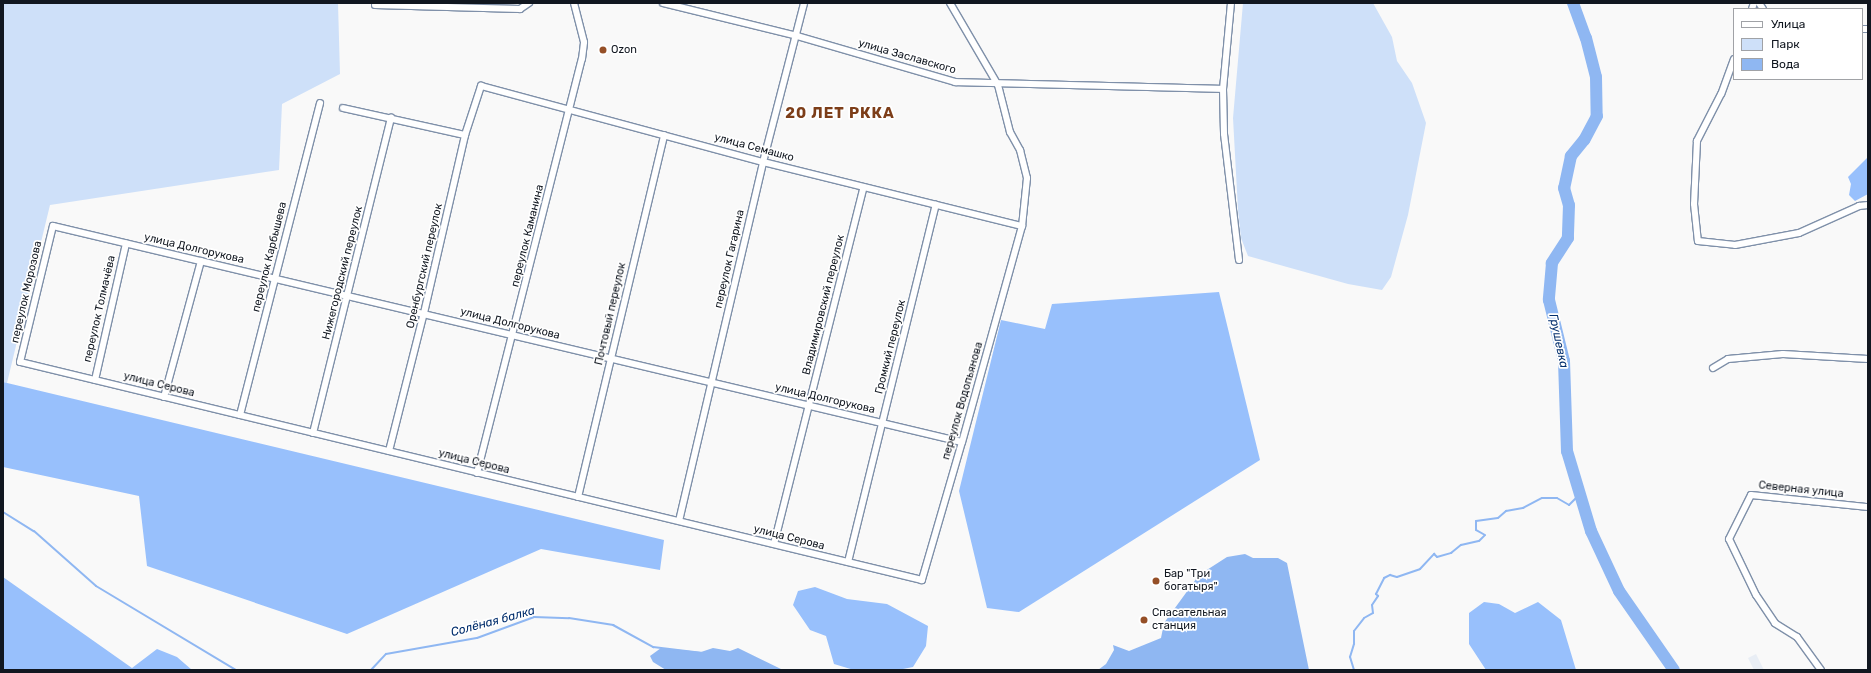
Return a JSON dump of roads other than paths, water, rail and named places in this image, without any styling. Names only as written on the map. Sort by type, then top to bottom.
[{"type":"street","points":[[375,5],[520,9],[529,3]]},
{"type":"street","name":"переулок Каманина","points":[[477,473],[569,108],[584,42],[574,3]]},
{"type":"street","name":"улица Заславского","points":[[663,3],[797,36],[955,82],[998,85],[1223,89]]},
{"type":"street","name":"переулок Гагарина","points":[[679,521],[764,162],[797,36],[804,3]]},
{"type":"street","name":"переулок Водопьянова","points":[[922,580],[1022,226],[1027,178],[1020,150],[1010,132],[998,85],[950,3]]},
{"type":"street","points":[[1231,3],[1223,89],[1224,134],[1239,260]]},
{"type":"street","points":[[1733,62],[1721,94],[1697,141],[1694,204],[1698,240],[1735,245],[1799,233],[1859,206],[1868,205]]},
{"type":"street","name":"улица Семашко","points":[[481,86],[569,108],[764,162],[1022,226]]},
{"type":"street","name":"Оренбургский переулок","points":[[389,451],[424,313],[465,135],[481,86]]},
{"type":"street","name":"переулок Карбышева","points":[[240,415],[320,103]]},
{"type":"street","points":[[343,108],[465,135]]},
{"type":"street","name":"Нижегородский переулок","points":[[313,433],[348,296],[390,118]]},
{"type":"street","name":"Почтовый переулок","points":[[578,497],[664,135]]},
{"type":"street","name":"Владимировский переулок","points":[[774,544],[864,187]]},
{"type":"street","name":"Громкий переулок","points":[[848,562],[936,205]]},
{"type":"street","name":"улица Долгорукова","points":[[53,226],[962,442]]},
{"type":"street","name":"переулок Морозова","points":[[20,362],[53,226]]},
{"type":"street","name":"переулок Толмачёва","points":[[95,380],[126,243]]},
{"type":"street","points":[[164,397],[201,261]]},
{"type":"street","points":[[1713,368],[1728,359],[1738,357],[1783,354],[1868,359]]},
{"type":"street","name":"улица Серова","points":[[20,362],[922,580]]},
{"type":"street","name":"Северная улица","points":[[1821,670],[1796,637],[1775,623],[1756,594],[1729,539],[1751,495],[1868,507]]},
{"type":"water","points":[[1245,554],[1253,558],[1278,558],[1287,563],[1309,670],[1098,670],[1106,664],[1114,650],[1113,645],[1129,651],[1161,638],[1164,623],[1199,575],[1227,557]]},
{"type":"water","points":[[661,648],[701,652],[713,648],[730,651],[738,648],[783,670],[666,670],[653,662],[650,656]]},
{"type":"waterway","name":"Грушевка","points":[[1573,3],[1586,38],[1596,77],[1597,116],[1584,140],[1571,156],[1564,188],[1569,205],[1568,238],[1552,263],[1549,300],[1564,361],[1567,451],[1591,531],[1619,591],[1674,670]]},
{"type":"waterway","name":"Солёная балка","points":[[1354,670],[1350,657],[1354,644],[1354,631],[1364,618],[1373,613],[1372,605],[1378,596],[1376,594],[1384,578],[1390,575],[1397,577],[1420,569],[1434,554],[1437,557],[1451,553],[1461,545],[1479,541],[1485,535],[1476,530],[1476,521],[1498,518],[1506,511],[1523,508],[1542,498],[1557,498],[1569,505],[1580,494]]},
{"type":"waterway","points":[[3,512],[34,531],[96,586],[236,670]]},
{"type":"waterway","name":"Солёная балка","points":[[371,670],[386,654],[477,638],[534,617],[569,618],[613,625],[653,647],[703,653]]},
{"type":"place","name":"Ozon","points":[[603,50]]},
{"type":"place","name":"Бар \"Три богатыря\"","points":[[1156,581]]},
{"type":"place","name":"Спасательная станция","points":[[1144,620]]},
{"type":"district","name":"20 ЛЕТ РККА","points":[[840,114]]}]
